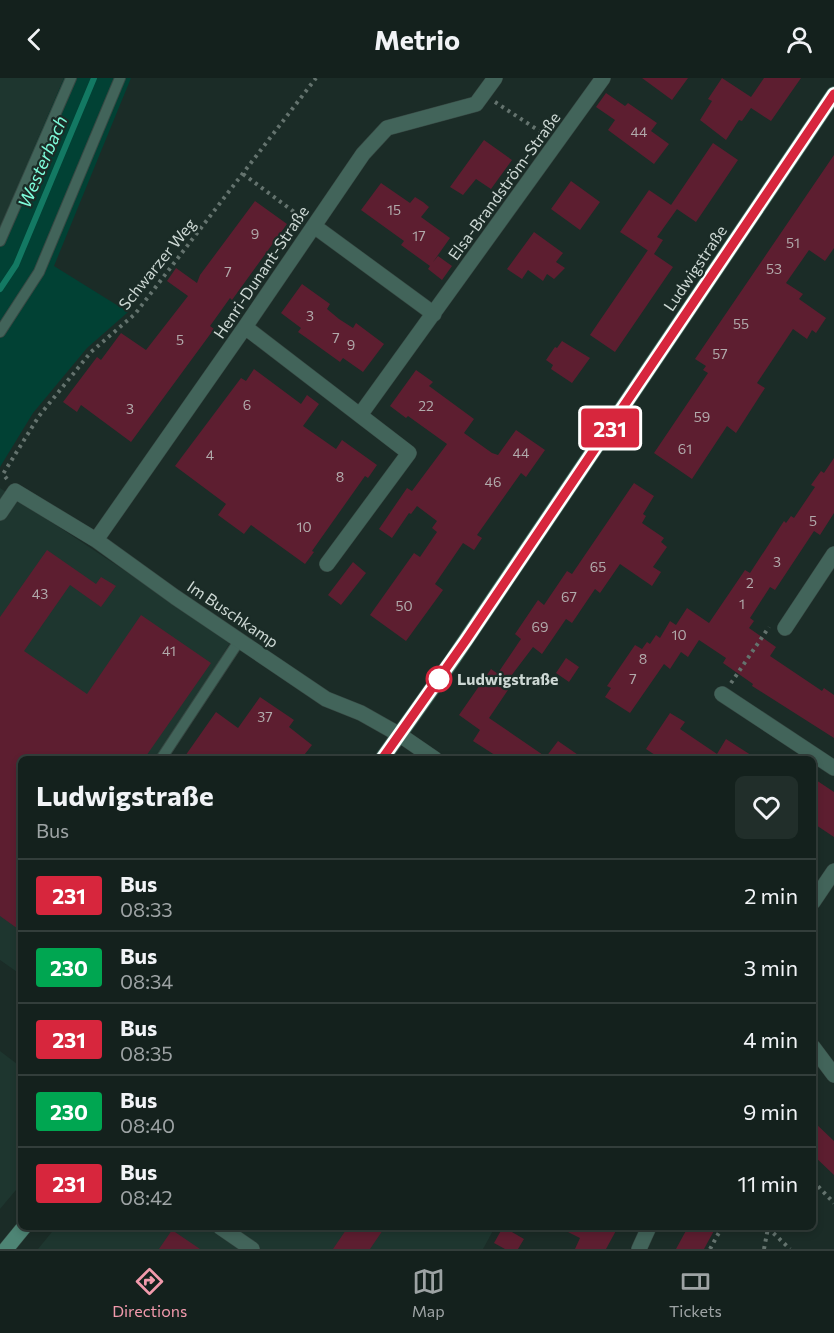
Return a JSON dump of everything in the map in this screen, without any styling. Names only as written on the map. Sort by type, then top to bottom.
[{"type":"main road","name":"Ludwigstraße","points":[[384,756],[467,639],[834,94]]},
{"type":"main road","points":[[6,1249],[22,1230]]},
{"type":"street","name":"Henri-Dunant-Straße","points":[[96,540],[363,154],[387,128],[476,104],[495,78]]},
{"type":"street","name":"Elsa-Brandström-Straße","points":[[360,415],[603,78]]},
{"type":"street","points":[[314,226],[434,314]]},
{"type":"street","points":[[245,327],[409,453],[327,564]]},
{"type":"street","points":[[0,513],[15,491]]},
{"type":"street","name":"Im Buschkamp","points":[[15,491],[96,540],[326,699],[361,713],[431,756]]},
{"type":"street","points":[[785,628],[834,554]]},
{"type":"street","points":[[722,694],[816,756]]},
{"type":"street","points":[[816,756],[834,768]]},
{"type":"street","points":[[816,898],[834,871]]},
{"type":"street","points":[[816,1051],[834,1075]]},
{"type":"street","points":[[224,1230],[252,1249]]},
{"type":"street","points":[[639,1249],[648,1230]]},
{"type":"lane","points":[[0,241],[70,78]]},
{"type":"lane","points":[[0,332],[39,272],[120,78]]},
{"type":"lane","points":[[163,756],[239,641]]},
{"type":"path","name":"Schwarzer Weg","points":[[15,491],[3,474],[39,416],[91,352],[135,314],[316,78]]},
{"type":"path","points":[[484,94],[557,143]]},
{"type":"path","points":[[243,174],[314,226]]},
{"type":"path","points":[[722,694],[774,620],[785,628]]},
{"type":"path","points":[[816,1184],[834,1203]]},
{"type":"path","points":[[710,1249],[720,1230]]},
{"type":"path","points":[[764,1249],[768,1230]]},
{"type":"path","points":[[770,1230],[790,1249]]},
{"type":"shaded area","points":[[0,78],[64,78],[0,227]]},
{"type":"shaded area","points":[[0,488],[231,641],[162,756],[18,756],[18,973],[0,960]]},
{"type":"shaded area","points":[[0,1051],[18,1065],[18,1188],[0,1209]]},
{"type":"shaded area","points":[[54,1230],[493,1230],[483,1249],[38,1249]]},
{"type":"green space","points":[[64,78],[131,78],[54,266],[128,312],[87,348],[33,413],[0,467],[0,227]]},
{"type":"building","points":[[642,78],[688,78],[672,100]]},
{"type":"building","points":[[722,78],[751,97],[764,78],[801,78],[771,121],[751,108],[742,121],[739,120],[726,140],[700,120],[712,101],[708,99]]},
{"type":"building","points":[[606,93],[625,106],[628,103],[657,123],[651,131],[669,144],[654,164],[608,130],[615,120],[596,107]]},
{"type":"building","points":[[484,140],[512,160],[491,189],[476,179],[463,195],[450,187]]},
{"type":"building","points":[[713,143],[738,160],[696,222],[671,205]]},
{"type":"building","points":[[834,155],[834,248],[825,261],[809,250],[786,283],[803,294],[799,299],[826,318],[816,333],[812,330],[807,339],[793,329],[757,383],[765,388],[736,433],[727,426],[692,479],[654,453],[708,373],[703,370],[706,366],[695,359]]},
{"type":"building","points":[[571,181],[600,202],[580,230],[551,209]]},
{"type":"building","points":[[381,183],[410,203],[415,197],[423,202],[429,207],[421,217],[450,238],[433,262],[438,256],[452,266],[442,280],[428,269],[430,266],[401,245],[404,241],[361,210]]},
{"type":"building","points":[[649,190],[677,209],[657,237],[663,240],[654,254],[673,267],[615,352],[590,335],[648,250],[620,232]]},
{"type":"building","points":[[255,201],[287,224],[232,300],[230,298],[210,326],[214,329],[131,442],[81,405],[77,412],[63,402],[97,357],[101,360],[121,333],[146,350],[188,296],[167,281],[176,268],[197,283],[200,275]]},
{"type":"building","points":[[534,232],[563,253],[556,262],[565,268],[554,279],[547,274],[543,281],[528,270],[522,279],[507,269]]},
{"type":"building","points":[[302,284],[330,304],[327,309],[339,319],[353,328],[356,323],[384,344],[363,372],[343,358],[340,362],[298,332],[301,328],[281,313]]},
{"type":"building","points":[[562,341],[590,358],[572,383],[551,369],[553,365],[546,360]]},
{"type":"building","points":[[254,369],[301,404],[307,395],[319,404],[303,426],[336,449],[342,440],[377,465],[368,478],[365,476],[305,564],[251,525],[244,534],[218,515],[226,504],[175,466],[241,378],[246,381]]},
{"type":"building","points":[[416,370],[433,382],[429,386],[474,419],[464,433],[492,453],[498,455],[516,430],[545,450],[526,477],[521,473],[477,535],[482,538],[474,550],[463,543],[435,584],[443,590],[406,641],[370,615],[414,553],[420,557],[437,532],[432,528],[437,521],[417,506],[411,514],[409,513],[392,538],[379,529],[407,488],[412,491],[447,444],[390,406]]},
{"type":"building","points":[[834,458],[834,513],[820,535],[814,531],[775,590],[770,587],[750,618],[754,621],[749,628],[776,647],[770,656],[822,691],[824,688],[834,695],[834,738],[752,686],[753,684],[723,663],[726,658],[699,640],[688,657],[681,652],[670,669],[664,664],[630,713],[605,697],[611,688],[607,686],[635,645],[642,649],[647,642],[650,644],[656,635],[660,638],[670,621],[676,625],[687,608],[709,623],[745,570],[750,573],[784,521],[786,523],[791,516],[794,518],[815,487],[811,485],[821,471],[824,473]]},
{"type":"building","points":[[634,483],[654,496],[643,514],[646,516],[642,523],[664,538],[661,542],[667,547],[653,567],[661,572],[652,586],[620,564],[600,593],[595,589],[572,623],[566,619],[542,654],[533,647],[508,680],[498,673],[521,639],[515,634],[538,600],[544,605],[567,571],[572,574]]},
{"type":"building","points":[[47,550],[96,584],[101,577],[116,586],[101,607],[70,585],[24,651],[87,694],[141,615],[211,663],[146,756],[18,756],[18,929],[0,916],[0,617]]},
{"type":"building","points":[[353,562],[366,573],[341,605],[328,595]]},
{"type":"building","points":[[566,658],[579,667],[569,682],[556,673]]},
{"type":"building","points":[[491,669],[512,684],[489,718],[545,756],[496,756],[473,741],[480,730],[459,715]]},
{"type":"building","points":[[260,697],[294,720],[289,727],[312,745],[303,756],[185,756],[216,712],[238,728]]},
{"type":"building","points":[[670,713],[685,722],[680,729],[717,754],[726,739],[752,756],[656,756],[646,749]]},
{"type":"building","points":[[558,741],[580,756],[547,756]]},
{"type":"building","points":[[816,780],[834,792],[834,837],[816,825]]},
{"type":"building","points":[[816,1124],[834,1141],[834,1175],[816,1158]]},
{"type":"building","points":[[172,1230],[200,1249],[159,1249]]},
{"type":"building","points":[[346,1230],[383,1230],[370,1249],[333,1249]]},
{"type":"building","points":[[501,1230],[508,1230],[524,1239],[518,1249],[505,1249],[494,1243]]},
{"type":"building","points":[[564,1230],[616,1230],[606,1249],[575,1249],[580,1238]]},
{"type":"building","points":[[686,1230],[714,1230],[704,1249],[676,1249]]},
{"type":"waterway","name":"Westerbach","points":[[0,289],[16,265],[94,78]]},
{"type":"bus line","name":"231","points":[[384,756],[466,640],[834,94]]},
{"type":"place","name":"Ludwigstraße","points":[[439,679]]}]
